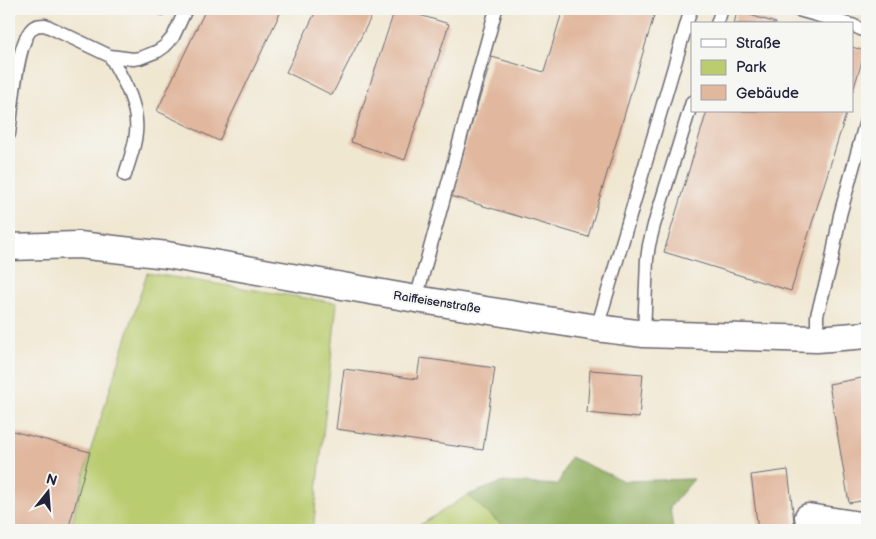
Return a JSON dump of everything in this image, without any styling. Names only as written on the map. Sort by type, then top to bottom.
[{"type":"street","name":"Raiffeisenstraße","points":[[9,247],[79,245],[167,254],[416,299],[644,334],[817,339],[867,335]]},
{"type":"street","points":[[808,517],[860,525],[867,524]]},
{"type":"lane","points":[[9,134],[14,62],[34,27],[45,25],[110,56],[133,59],[158,51],[165,46],[173,37],[186,9]]},
{"type":"lane","points":[[416,299],[496,9]]},
{"type":"lane","points":[[597,328],[691,9]]},
{"type":"lane","points":[[718,22],[722,9]]},
{"type":"lane","points":[[795,9],[841,22]]},
{"type":"lane","points":[[854,27],[867,32]]},
{"type":"lane","points":[[110,56],[125,83],[136,115],[136,132],[126,175]]},
{"type":"lane","points":[[644,334],[649,244],[691,105]]},
{"type":"lane","points":[[817,339],[817,315],[831,264],[840,215],[867,117]]},
{"type":"green space","points":[[147,273],[337,303],[313,530],[70,530],[90,452]]},
{"type":"green space","points":[[570,457],[624,481],[694,479],[670,507],[673,530],[507,530],[468,495],[503,482],[558,485]]},
{"type":"green space","points":[[468,495],[507,530],[412,530]]},
{"type":"building","points":[[146,9],[167,9],[163,16]]},
{"type":"building","points":[[206,9],[282,9],[219,141],[157,111]]},
{"type":"building","points":[[317,9],[375,9],[332,95],[286,72]]},
{"type":"building","points":[[395,9],[449,24],[405,160],[351,142]]},
{"type":"building","points":[[563,9],[656,9],[588,237],[450,196],[492,57],[544,72]]},
{"type":"building","points":[[737,11],[773,22],[734,22]]},
{"type":"building","points":[[854,48],[865,51],[854,88]]},
{"type":"building","points":[[707,112],[847,112],[791,291],[664,252]]},
{"type":"building","points":[[420,358],[495,368],[483,450],[336,429],[344,369],[417,379]]},
{"type":"building","points":[[590,370],[643,374],[639,418],[587,413]]},
{"type":"building","points":[[867,377],[867,500],[849,503],[829,384]]},
{"type":"building","points":[[9,430],[90,452],[68,530],[9,530]]},
{"type":"building","points":[[788,470],[795,530],[758,530],[751,475]]}]
